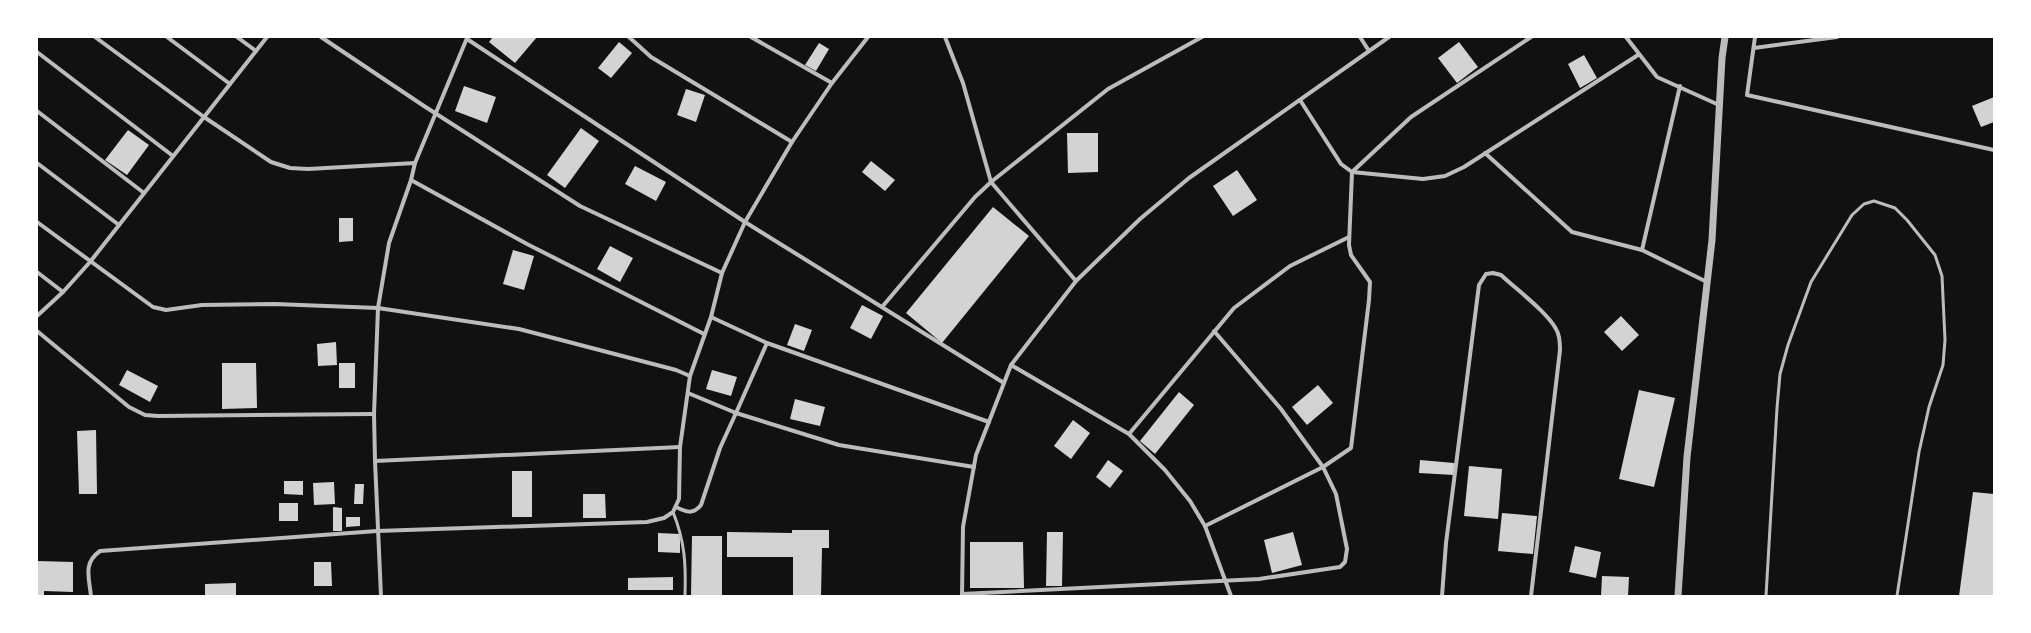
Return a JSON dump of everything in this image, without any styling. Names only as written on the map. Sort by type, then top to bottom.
[{"type":"street","points":[[95,37],[204,117],[271,162],[290,168],[308,169],[415,163]]},
{"type":"street","points":[[167,37],[230,84]]},
{"type":"street","points":[[237,37],[256,51]]},
{"type":"street","points":[[37,316],[63,292],[90,262],[267,37]]},
{"type":"street","points":[[321,37],[580,206],[722,272]]},
{"type":"street","points":[[629,37],[651,57],[792,142]]},
{"type":"street","points":[[752,37],[832,83]]},
{"type":"street","points":[[91,596],[88,567],[92,557],[100,551],[377,531],[647,522],[664,518],[673,512],[679,499],[680,447],[690,376],[710,317],[722,272],[745,222],[792,142],[832,83],[868,37]]},
{"type":"street","points":[[945,37],[963,83],[991,182],[1076,281]]},
{"type":"street","points":[[882,307],[975,197],[991,182],[1108,88],[1202,37]]},
{"type":"street","points":[[1360,37],[1369,51]]},
{"type":"street","points":[[1214,331],[1281,408],[1323,467],[1336,494],[1347,549],[1345,562],[1340,567],[1259,579],[1226,582],[962,595],[963,527],[976,455],[1011,365],[1076,281],[1140,219],[1189,178],[1389,37]]},
{"type":"street","points":[[1205,526],[1323,467],[1351,448],[1370,282],[1351,255],[1349,237],[1352,172],[1411,118],[1531,37]]},
{"type":"street","points":[[1626,37],[1638,55],[1657,77],[1680,86],[1719,105]]},
{"type":"street","points":[[1678,596],[1687,456],[1712,240],[1719,105],[1725,37]]},
{"type":"street","points":[[1755,37],[1747,95],[1994,150]]},
{"type":"street","points":[[1754,48],[1837,37]]},
{"type":"street","points":[[381,596],[377,531],[374,414],[378,308],[389,243],[411,180],[415,163],[467,38],[745,222],[1004,383]]},
{"type":"street","points":[[37,52],[173,156]]},
{"type":"street","points":[[1300,100],[1341,164],[1352,172],[1368,175],[1423,179],[1445,176],[1485,153],[1638,55]]},
{"type":"street","points":[[1642,250],[1680,86]]},
{"type":"street","points":[[37,111],[144,193]]},
{"type":"street","points":[[1485,153],[1572,232],[1642,250],[1707,282]]},
{"type":"street","points":[[37,163],[119,225]]},
{"type":"street","points":[[411,180],[526,244],[704,334]]},
{"type":"street","points":[[37,222],[153,307],[166,310],[202,305],[275,304],[378,308],[519,329],[676,370],[690,376]]},
{"type":"street","points":[[1129,434],[1234,308],[1290,266],[1349,237]]},
{"type":"street","points":[[37,272],[63,292]]},
{"type":"street","points":[[1442,596],[1446,543],[1479,285],[1486,274],[1493,273],[1501,275],[1549,319],[1557,330],[1560,341],[1531,596]]},
{"type":"street","points":[[710,317],[767,343],[989,422]]},
{"type":"street","points":[[37,331],[129,407],[145,415],[374,414]]},
{"type":"street","points":[[676,507],[685,512],[691,512],[697,510],[701,504],[720,448],[767,343]]},
{"type":"street","points":[[1011,365],[1129,434],[1165,470],[1190,501],[1205,526],[1231,596]]},
{"type":"street","points":[[688,393],[736,413],[839,445],[974,467]]},
{"type":"street","points":[[375,461],[680,447]]},
{"type":"lane","points":[[1766,596],[1777,408],[1780,374],[1786,352],[1811,282],[1852,215],[1864,204],[1874,201],[1895,208],[1907,220],[1935,254],[1942,276],[1945,340],[1943,364],[1929,407],[1919,452],[1897,596]]},
{"type":"lane","points":[[673,512],[683,541],[686,566],[684,596]]},
{"type":"building","points":[[493,37],[537,37],[515,63],[489,42]]},
{"type":"building","points":[[619,42],[632,53],[611,78],[598,68]]},
{"type":"building","points":[[1459,42],[1478,67],[1457,83],[1438,58]]},
{"type":"building","points":[[819,43],[829,49],[816,71],[805,65]]},
{"type":"building","points":[[1584,55],[1597,78],[1580,88],[1568,64]]},
{"type":"building","points":[[464,86],[496,97],[487,123],[455,111]]},
{"type":"building","points":[[686,89],[705,95],[696,122],[677,115]]},
{"type":"building","points":[[1994,97],[1994,122],[1981,127],[1972,106]]},
{"type":"building","points":[[581,128],[599,141],[565,188],[547,175]]},
{"type":"building","points":[[128,130],[149,145],[127,175],[105,160]]},
{"type":"building","points":[[1067,133],[1098,133],[1098,172],[1068,173]]},
{"type":"building","points":[[871,161],[895,180],[885,191],[862,172]]},
{"type":"building","points":[[635,166],[666,182],[656,201],[625,184]]},
{"type":"building","points":[[1237,170],[1257,200],[1233,216],[1213,186]]},
{"type":"building","points":[[993,207],[1029,236],[942,343],[906,313]]},
{"type":"building","points":[[339,218],[353,218],[353,241],[339,242]]},
{"type":"building","points":[[610,246],[633,258],[620,282],[597,269]]},
{"type":"building","points":[[513,250],[534,256],[524,290],[503,284]]},
{"type":"building","points":[[862,305],[883,316],[871,339],[850,328]]},
{"type":"building","points":[[1621,316],[1639,335],[1622,351],[1604,332]]},
{"type":"building","points":[[795,324],[812,330],[804,351],[787,345]]},
{"type":"building","points":[[336,342],[337,365],[318,366],[317,344]]},
{"type":"building","points":[[222,363],[256,363],[257,408],[222,409]]},
{"type":"building","points":[[339,363],[355,363],[355,388],[339,388]]},
{"type":"building","points":[[127,370],[158,386],[150,402],[119,385]]},
{"type":"building","points":[[712,370],[737,377],[731,396],[706,389]]},
{"type":"building","points":[[1318,385],[1333,403],[1307,425],[1292,407]]},
{"type":"building","points":[[1639,390],[1675,398],[1654,487],[1619,479]]},
{"type":"building","points":[[1179,392],[1194,405],[1155,454],[1140,441]]},
{"type":"building","points":[[795,399],[825,407],[820,426],[790,419]]},
{"type":"building","points":[[1073,420],[1090,433],[1071,459],[1054,446]]},
{"type":"building","points":[[96,430],[97,494],[79,494],[77,431]]},
{"type":"building","points":[[1108,460],[1123,471],[1110,488],[1096,477]]},
{"type":"building","points":[[1420,460],[1454,463],[1454,475],[1419,473]]},
{"type":"building","points":[[1469,466],[1502,469],[1498,519],[1464,516]]},
{"type":"building","points":[[512,471],[532,471],[532,517],[512,517]]},
{"type":"building","points":[[284,481],[303,481],[303,495],[284,494]]},
{"type":"building","points":[[334,482],[335,504],[314,505],[313,483]]},
{"type":"building","points":[[355,484],[364,484],[363,504],[354,504]]},
{"type":"building","points":[[1973,492],[1994,494],[1994,596],[1959,596]]},
{"type":"building","points":[[583,494],[605,494],[606,518],[583,518]]},
{"type":"building","points":[[279,503],[298,503],[298,521],[279,521]]},
{"type":"building","points":[[333,507],[342,508],[342,531],[333,531]]},
{"type":"building","points":[[1502,513],[1537,516],[1533,554],[1498,551]]},
{"type":"building","points":[[346,517],[360,517],[360,526],[346,527]]},
{"type":"building","points":[[792,530],[829,530],[829,548],[822,548],[821,596],[793,595],[793,557],[727,557],[727,532],[792,533]]},
{"type":"building","points":[[1047,532],[1063,532],[1062,586],[1046,586]]},
{"type":"building","points":[[1293,532],[1302,565],[1272,573],[1264,540]]},
{"type":"building","points":[[658,533],[680,534],[680,553],[658,552]]},
{"type":"building","points":[[692,536],[722,536],[722,596],[691,595]]},
{"type":"building","points":[[970,542],[1023,542],[1024,588],[970,588]]},
{"type":"building","points":[[1575,546],[1601,552],[1596,578],[1569,572]]},
{"type":"building","points":[[37,561],[73,562],[73,592],[44,591],[44,596],[37,596]]},
{"type":"building","points":[[314,562],[331,562],[332,586],[314,586]]},
{"type":"building","points":[[1602,576],[1629,577],[1628,596],[1601,596]]},
{"type":"building","points":[[673,577],[673,590],[628,590],[628,578]]},
{"type":"building","points":[[236,583],[236,596],[205,596],[205,584]]}]
